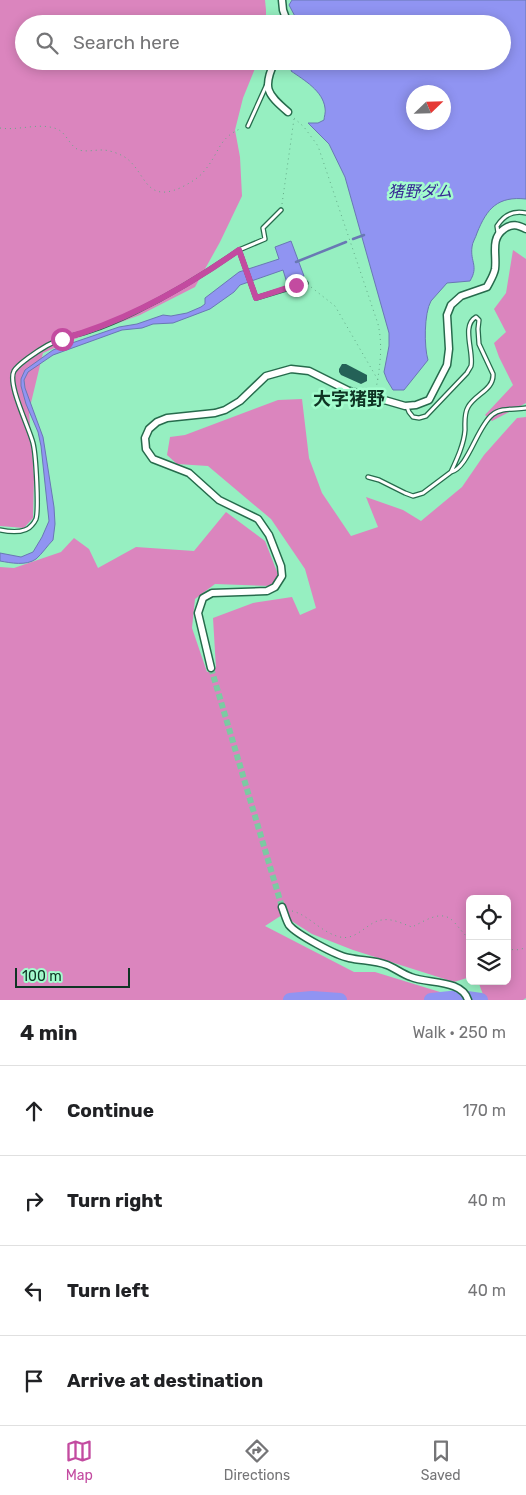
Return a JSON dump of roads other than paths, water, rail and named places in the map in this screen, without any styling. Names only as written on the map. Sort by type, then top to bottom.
[{"type":"street","points":[[282,0],[285,15]]},
{"type":"street","points":[[270,70],[267,84],[270,93],[274,100],[288,112]]},
{"type":"street","points":[[211,668],[198,613],[202,598],[212,593],[267,591],[275,587],[282,576],[281,566],[269,535],[258,519],[218,500],[189,473],[153,459],[146,450],[145,438],[149,429],[157,422],[167,418],[215,413],[225,410],[240,401],[266,376],[291,369],[309,370],[349,391],[407,406],[429,400],[447,365],[449,349],[447,315],[451,305],[461,296],[487,287],[495,270],[495,244],[498,233],[507,226],[517,225],[526,229]]},
{"type":"street","points":[[283,910],[289,924],[296,931],[337,955],[350,959],[369,960],[386,964],[411,978],[462,989],[467,994],[468,1000]]},
{"type":"lane","points":[[248,126],[267,84]]},
{"type":"lane","points":[[0,530],[21,532],[31,527],[36,518],[37,494],[34,446],[29,427],[16,398],[13,382],[13,372],[20,364],[39,350],[62,339],[99,327],[179,290],[239,250],[265,239],[263,228],[281,210]]},
{"type":"lane","points":[[498,233],[497,226],[502,218],[518,211],[526,213]]},
{"type":"lane","points":[[239,250],[256,298],[296,285],[306,284]]},
{"type":"lane","points":[[407,406],[409,412],[414,417],[426,416],[467,373],[471,367],[469,324],[476,317],[479,320],[479,344],[493,374],[493,379],[491,385],[468,406],[464,422],[465,430],[452,472]]},
{"type":"lane","points":[[368,477],[379,480],[413,496],[423,492],[463,464],[469,450],[492,415],[504,410],[526,408]]},
{"type":"water","name":"猪野ダム","points":[[292,0],[526,0],[526,199],[501,202],[490,210],[485,217],[473,244],[473,276],[470,281],[447,283],[431,301],[425,330],[428,360],[404,390],[393,390],[384,372],[389,346],[389,333],[345,177],[329,144],[308,123],[318,123],[324,120],[325,110],[323,102],[321,96],[312,86],[291,71],[511,70],[511,15],[294,15],[289,5]]},
{"type":"water","points":[[291,241],[304,276],[287,283],[283,270],[240,285],[234,292],[210,309],[173,323],[153,324],[142,328],[122,330],[53,355],[28,372],[24,380],[25,388],[43,437],[54,507],[55,524],[53,540],[36,559],[28,563],[0,561],[0,553],[21,557],[33,552],[49,521],[41,446],[38,432],[26,404],[21,386],[21,379],[25,370],[53,350],[69,344],[119,327],[137,324],[163,315],[171,316],[187,313],[201,307],[205,304],[205,298],[239,272],[279,259],[275,247]]},
{"type":"waterway","points":[[353,239],[364,235]]},
{"type":"waterway","points":[[296,262],[346,242]]},
{"type":"waterway","points":[[431,1000],[460,997],[481,1000]]},
{"type":"waterway","points":[[290,1000],[312,998],[340,1000]]},
{"type":"tunnel","points":[[211,668],[282,907]]},
{"type":"district","name":"大字猪野","points":[[349,399]]}]
